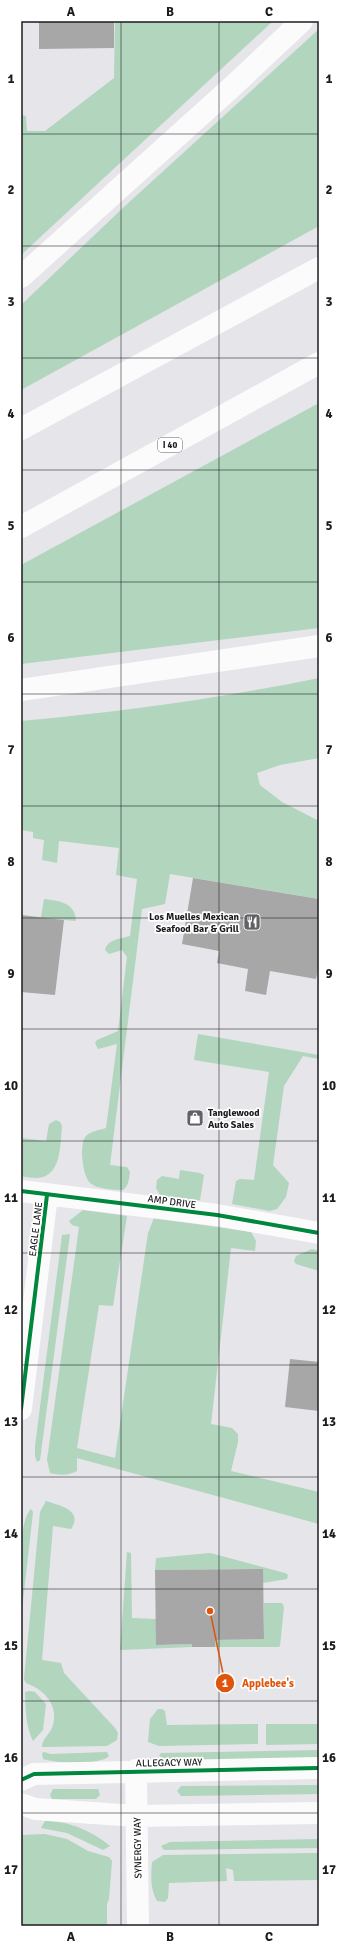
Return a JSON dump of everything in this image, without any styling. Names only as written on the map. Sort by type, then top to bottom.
[{"type":"main road","points":[[21,277],[233,86],[302,21]]},
{"type":"main road","points":[[21,429],[319,268]]},
{"type":"main road","name":"I 40","points":[[21,527],[319,363]]},
{"type":"main road","points":[[21,690],[319,646]]},
{"type":"main road","points":[[272,652],[319,656]]},
{"type":"main road","name":"AMP DRIVE","points":[[21,1191],[217,1215],[319,1233]]},
{"type":"main road","name":"EAGLE LANE","points":[[21,1409],[48,1195]]},
{"type":"main road","name":"ALLEGACY WAY","points":[[21,1780],[34,1774],[136,1770],[319,1768]]},
{"type":"main road","name":"SYNERGY WAY","points":[[136,1770],[138,1926]]},
{"type":"main road","points":[[21,1804],[35,1809],[136,1816],[319,1813]]},
{"type":"green space","points":[[115,21],[273,21],[21,255],[21,115],[26,116],[27,131],[45,131],[114,78]]},
{"type":"green space","points":[[319,29],[319,226],[21,390],[21,305],[125,206]]},
{"type":"green space","points":[[319,403],[319,628],[21,664],[21,565]]},
{"type":"green space","points":[[319,678],[319,758],[280,765],[257,773],[260,785],[282,802],[319,821],[319,899],[170,874],[165,904],[142,909],[110,1165],[127,1167],[130,1172],[129,1179],[128,1184],[123,1190],[97,1187],[90,1183],[87,1179],[83,1166],[82,1152],[84,1140],[88,1134],[106,1128],[117,1044],[98,1049],[95,1043],[97,1040],[118,1031],[127,957],[122,950],[109,954],[105,950],[112,942],[130,936],[137,879],[116,875],[119,848],[59,841],[57,863],[42,860],[44,840],[33,838],[33,832],[21,830],[21,721],[171,704]]},
{"type":"green space","points":[[44,899],[60,902],[69,906],[73,910],[76,921],[41,918]]},
{"type":"green space","points":[[198,1034],[319,1055],[319,1059],[303,1056],[284,1086],[273,1165],[289,1183],[286,1197],[277,1209],[270,1211],[232,1204],[236,1181],[240,1179],[254,1180],[269,1072],[194,1060]]},
{"type":"green space","points":[[56,1120],[60,1122],[62,1126],[60,1150],[55,1166],[51,1172],[45,1176],[37,1178],[21,1176],[21,1138],[46,1141],[49,1124]]},
{"type":"green space","points":[[180,1170],[204,1175],[200,1200],[196,1201],[160,1195],[156,1188],[157,1180],[162,1176],[179,1179]]},
{"type":"green space","points":[[83,1210],[127,1216],[113,1306],[99,1305],[77,1448],[115,1458],[148,1233],[154,1218],[251,1232],[256,1241],[255,1251],[231,1248],[211,1424],[232,1428],[238,1434],[238,1442],[231,1471],[319,1492],[319,1524],[77,1458],[77,1471],[64,1475],[50,1473],[47,1460],[79,1227],[72,1225],[69,1221]]},
{"type":"green space","points":[[70,1234],[40,1460],[37,1462],[35,1456],[35,1446],[62,1235]]},
{"type":"green space","points":[[312,1249],[319,1251],[319,1271],[296,1264],[294,1261],[296,1256]]},
{"type":"green space","points":[[46,1501],[68,1509],[74,1517],[74,1523],[71,1529],[53,1526],[42,1660],[61,1663],[64,1673],[115,1728],[118,1733],[117,1740],[107,1746],[42,1747],[43,1742],[52,1728],[54,1713],[49,1700],[45,1695],[33,1686],[26,1683],[24,1679],[40,1512]]},
{"type":"green space","points":[[31,1509],[33,1512],[21,1619],[21,1544],[26,1517]]},
{"type":"green space","points":[[127,1552],[131,1553],[132,1618],[156,1619],[156,1645],[192,1644],[192,1647],[120,1650]]},
{"type":"green space","points":[[210,1553],[285,1573],[288,1575],[287,1579],[263,1583],[263,1569],[155,1570],[156,1558]]},
{"type":"green space","points":[[264,1603],[282,1603],[284,1607],[280,1646],[215,1647],[215,1640],[264,1639]]},
{"type":"green space","points":[[25,1692],[35,1692],[46,1704],[43,1730],[33,1741],[27,1723],[26,1711]]},
{"type":"green space","points":[[158,1709],[165,1711],[167,1725],[258,1724],[258,1744],[159,1746],[148,1742],[150,1719]]},
{"type":"green space","points":[[266,1724],[319,1724],[319,1744],[266,1745]]},
{"type":"green space","points":[[319,1750],[319,1758],[184,1761],[169,1760],[159,1756],[161,1753]]},
{"type":"green space","points":[[44,1752],[51,1754],[107,1752],[109,1756],[96,1761],[77,1763],[58,1762],[43,1759],[42,1753]]},
{"type":"green space","points":[[319,1785],[319,1794],[181,1796],[177,1791],[181,1786]]},
{"type":"green space","points":[[53,1789],[98,1789],[100,1795],[96,1799],[52,1799],[50,1795]]},
{"type":"green space","points":[[45,1821],[53,1821],[80,1828],[96,1836],[110,1846],[103,1850],[67,1833],[41,1828]]},
{"type":"green space","points":[[45,1834],[67,1839],[88,1851],[109,1857],[112,1861],[109,1899],[107,1904],[107,1926],[21,1926],[21,1835]]},
{"type":"green space","points":[[319,1839],[319,1848],[164,1850],[161,1846],[170,1842]]},
{"type":"green space","points":[[319,1853],[319,1880],[234,1881],[233,1870],[226,1868],[227,1881],[169,1883],[168,1898],[165,1902],[157,1901],[153,1892],[151,1877],[152,1862],[163,1855]]},
{"type":"building","points":[[39,21],[114,21],[114,48],[39,49]]},
{"type":"building","name":"Los Muelles Mexican Seafood Bar & Grill","points":[[193,878],[319,899],[319,964],[316,979],[270,971],[266,995],[245,991],[248,969],[217,963],[219,951],[182,944]]},
{"type":"building","points":[[21,915],[64,920],[55,995],[21,992]]},
{"type":"building","points":[[290,1359],[319,1362],[319,1411],[285,1407]]},
{"type":"building","points":[[263,1569],[264,1639],[215,1640],[215,1647],[192,1647],[192,1644],[156,1645],[155,1570]]},
{"type":"cycle path","points":[[21,1191],[217,1215],[319,1233]]},
{"type":"cycle path","points":[[21,1409],[47,1195]]},
{"type":"cycle path","points":[[21,1780],[34,1774],[319,1768]]},
{"type":"place","name":"Los Muelles Mexican Seafood Bar & Grill","points":[[252,922]]},
{"type":"place","name":"Tanglewood Auto Sales","points":[[195,1118]]},
{"type":"place","name":"Applebee's","points":[[210,1611]]}]
